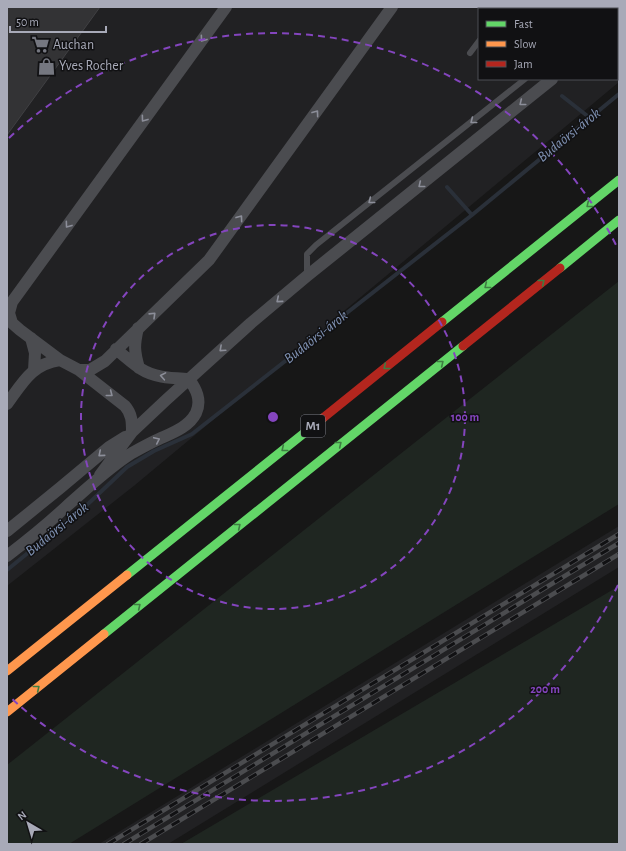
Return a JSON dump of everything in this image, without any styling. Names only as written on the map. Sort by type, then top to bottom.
[{"type":"highway","name":"M1","points":[[7,671],[619,180]]},
{"type":"highway","name":"M1","points":[[7,712],[619,220]]},
{"type":"street","points":[[100,475],[132,432],[129,411],[125,406],[79,370],[60,360],[12,323],[9,313],[12,302],[226,7]]},
{"type":"street","points":[[79,370],[90,370],[97,366],[203,265],[221,244],[392,7]]},
{"type":"street","points":[[7,531],[108,448],[132,432],[189,379],[307,276],[551,80]]},
{"type":"street","points":[[138,328],[134,345],[139,368]]},
{"type":"street","points":[[31,338],[35,352],[34,370]]},
{"type":"street","points":[[7,556],[68,506],[100,475],[124,458],[180,429],[196,413],[198,403],[197,390],[189,379],[165,377],[152,374],[139,368],[116,349]]},
{"type":"street","points":[[7,404],[34,370],[45,364],[60,360]]},
{"type":"lane","points":[[470,53],[478,42]]},
{"type":"lane","points":[[307,276],[307,254],[316,245],[524,80]]},
{"type":"shaded area","points":[[7,7],[619,7],[619,82],[135,485],[7,586]]},
{"type":"shaded area","points":[[619,281],[619,504],[69,844],[7,844],[7,765]]},
{"type":"shaded area","points":[[619,526],[619,567],[168,844],[99,844]]},
{"type":"shaded area","points":[[619,586],[619,844],[181,844]]},
{"type":"building","name":"Auchan","points":[[7,7],[100,7],[7,135]]},
{"type":"waterway","name":"Budaörsi-árok","points":[[7,570],[89,503],[127,467],[154,451],[192,434],[472,215],[619,94]]},
{"type":"waterway","points":[[562,96],[590,118]]},
{"type":"waterway","points":[[447,187],[472,215]]},
{"type":"railway","points":[[108,844],[619,534]]},
{"type":"railway","points":[[124,844],[619,543]]},
{"type":"railway","points":[[141,844],[619,554]]},
{"type":"traffic: fast","points":[[442,322],[619,180]]},
{"type":"traffic: fast","points":[[560,268],[619,220]]},
{"type":"traffic: fast","points":[[104,634],[463,346]]},
{"type":"traffic: fast","points":[[127,575],[323,418]]},
{"type":"traffic: slow","points":[[7,671],[127,575]]},
{"type":"traffic: slow","points":[[7,712],[104,634]]},
{"type":"traffic: jam","points":[[463,346],[560,268]]},
{"type":"traffic: jam","points":[[323,418],[442,322]]},
{"type":"place","name":"Auchan","points":[[40,45]]},
{"type":"place","name":"Yves Rocher","points":[[46,66]]}]
